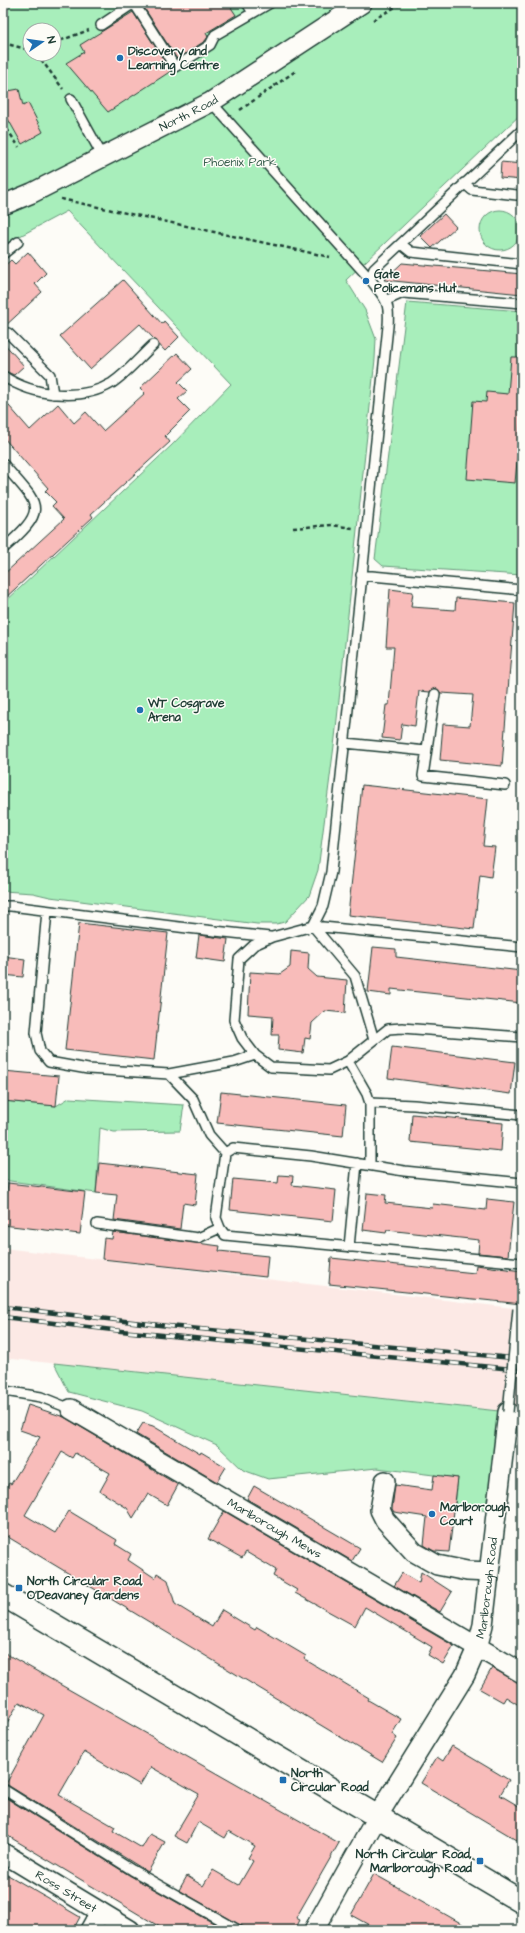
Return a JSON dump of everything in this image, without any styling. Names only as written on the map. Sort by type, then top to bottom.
[{"type":"main road","points":[[3,1595],[522,1902]]},
{"type":"street","name":"North Road","points":[[3,205],[32,193],[211,102],[362,3]]},
{"type":"street","name":"Marlborough Mews","points":[[71,1410],[522,1673]]},
{"type":"street","name":"Marlborough Road","points":[[314,1930],[377,1817],[465,1675],[477,1648],[483,1625],[508,1412]]},
{"type":"street","points":[[385,1482],[380,1510],[385,1520],[414,1552],[437,1565],[467,1571],[489,1572]]},
{"type":"street","name":"Ross Street","points":[[3,1853],[130,1930]]},
{"type":"street","points":[[90,1930],[100,1912]]},
{"type":"lane","points":[[247,3],[254,13]]},
{"type":"lane","points":[[101,25],[134,4],[175,67],[210,45],[215,35],[270,3]]},
{"type":"lane","points":[[71,99],[103,157]]},
{"type":"lane","points":[[211,102],[356,262],[387,300],[389,310],[331,872],[322,906],[313,926]]},
{"type":"lane","points":[[370,279],[374,269],[522,130]]},
{"type":"lane","points":[[464,183],[472,190],[517,195]]},
{"type":"lane","points":[[3,254],[18,242]]},
{"type":"lane","points":[[401,244],[411,252],[522,264]]},
{"type":"lane","points":[[387,300],[403,293],[522,303]]},
{"type":"lane","points":[[8,333],[50,375],[54,394]]},
{"type":"lane","points":[[3,376],[10,381],[28,387],[54,394],[72,395],[100,389],[113,382],[153,345]]},
{"type":"lane","points":[[3,464],[29,493],[35,505],[35,514],[27,528],[3,550]]},
{"type":"lane","points":[[361,575],[522,590]]},
{"type":"lane","points":[[435,694],[423,776],[505,785]]},
{"type":"lane","points":[[344,743],[426,751]]},
{"type":"lane","points":[[3,906],[272,937]]},
{"type":"lane","points":[[47,911],[36,1033],[40,1051],[49,1062],[65,1066],[169,1074],[234,1062],[255,1055]]},
{"type":"lane","points":[[313,926],[355,976],[374,1040]]},
{"type":"lane","points":[[522,947],[313,926],[272,937],[254,945],[240,959],[234,1020],[242,1038],[255,1055],[271,1067],[316,1071],[329,1070],[348,1061],[388,1029],[402,1028],[522,1037]]},
{"type":"lane","points":[[348,1061],[367,1094],[370,1103],[370,1165]]},
{"type":"lane","points":[[169,1074],[193,1100],[209,1135],[225,1153],[216,1218],[225,1235],[522,1261]]},
{"type":"lane","points":[[370,1103],[414,1105],[522,1115]]},
{"type":"lane","points":[[225,1153],[233,1148],[357,1163],[404,1171],[522,1183]]},
{"type":"lane","points":[[349,1247],[357,1163]]},
{"type":"lane","points":[[97,1224],[198,1238],[220,1228]]},
{"type":"lane","name":"Marlborough Road","points":[[508,1412],[518,1309]]},
{"type":"lane","points":[[5,1391],[41,1397],[71,1410]]},
{"type":"lane","points":[[3,1789],[132,1870],[238,1930]]},
{"type":"path","points":[[372,21],[402,3]]},
{"type":"path","points":[[62,40],[101,25]]},
{"type":"path","points":[[3,38],[4,43],[22,48]]},
{"type":"path","points":[[42,62],[71,99]]},
{"type":"path","points":[[240,110],[303,66]]},
{"type":"path","points":[[3,123],[19,147]]},
{"type":"path","points":[[32,193],[356,262]]},
{"type":"path","points":[[293,528],[332,525],[366,530]]},
{"type":"shaded area","points":[[3,1248],[522,1309],[522,1413],[3,1358]]},
{"type":"green space","name":"Phoenix Park","points":[[3,3],[522,3],[522,113],[346,280],[365,310],[376,339],[375,359],[335,738],[318,870],[309,896],[285,922],[276,924],[257,924],[50,897],[33,893],[3,891],[3,604],[172,445],[231,384],[67,211],[3,245]]},
{"type":"green space","points":[[504,210],[511,213],[517,219],[520,230],[519,238],[511,247],[504,250],[496,250],[489,247],[481,238],[480,226],[483,219],[492,211]]},
{"type":"green space","points":[[407,302],[522,311],[522,575],[383,566],[375,559]]},
{"type":"green space","points":[[69,1098],[184,1105],[180,1131],[114,1132],[100,1128],[96,1193],[3,1180],[3,1101],[56,1106]]},
{"type":"green space","points":[[54,1363],[508,1412],[496,1512],[455,1506],[458,1478],[377,1468],[268,1479],[243,1470],[217,1445],[142,1411],[69,1392]]},
{"type":"building","points":[[141,3],[228,3],[236,15],[206,33],[208,37],[205,41],[177,59]]},
{"type":"building","name":"Discovery and Learning Centre","points":[[133,12],[171,71],[108,112],[66,63],[84,52],[80,45]]},
{"type":"building","points":[[19,89],[23,106],[28,103],[43,132],[22,144],[3,110],[3,92]]},
{"type":"building","points":[[501,162],[522,164],[522,180],[500,178]]},
{"type":"building","points":[[444,214],[456,227],[432,248],[420,236]]},
{"type":"building","points":[[28,252],[46,273],[35,284],[42,292],[3,328],[3,267],[11,260],[15,264]]},
{"type":"building","points":[[402,263],[522,274],[522,294],[384,280]]},
{"type":"building","points":[[123,280],[162,324],[164,321],[179,337],[165,351],[140,324],[90,369],[60,336]]},
{"type":"building","points":[[3,342],[24,366],[14,375],[3,370]]},
{"type":"building","points":[[177,353],[192,369],[178,382],[187,391],[178,399],[190,411],[165,436],[170,442],[91,514],[93,517],[3,600],[3,575],[64,519],[52,506],[56,502],[45,491],[48,488],[3,437],[3,399],[30,430],[58,404],[74,423],[86,412],[103,431],[145,393],[140,388]]},
{"type":"building","points":[[511,357],[522,357],[522,407],[515,483],[467,479],[473,401],[486,402],[487,392],[508,394]]},
{"type":"building","points":[[390,589],[413,592],[411,607],[455,610],[456,598],[515,603],[502,766],[440,760],[443,724],[470,726],[473,695],[441,693],[435,688],[430,692],[419,691],[415,726],[402,724],[400,740],[382,738],[386,705],[389,705],[394,647],[386,647]]},
{"type":"building","points":[[362,785],[488,799],[483,846],[495,847],[491,877],[480,875],[474,929],[348,915]]},
{"type":"building","points":[[79,923],[168,933],[154,1060],[65,1050]]},
{"type":"building","points":[[199,935],[228,939],[225,962],[196,958]]},
{"type":"building","points":[[373,947],[396,949],[396,957],[522,971],[522,1003],[391,989],[391,995],[368,992]]},
{"type":"building","points":[[291,951],[309,953],[308,969],[317,977],[347,980],[345,1013],[325,1011],[312,1023],[310,1039],[305,1038],[303,1053],[278,1050],[279,1035],[272,1035],[273,1016],[248,1014],[250,972],[280,974],[290,967]]},
{"type":"building","points":[[3,956],[25,959],[23,977],[3,975]]},
{"type":"building","points":[[392,1047],[515,1062],[511,1094],[388,1078]]},
{"type":"building","points":[[3,1071],[59,1076],[56,1106],[3,1101]]},
{"type":"building","points":[[221,1092],[346,1105],[343,1136],[217,1123]]},
{"type":"building","points":[[412,1114],[503,1123],[501,1151],[410,1142]]},
{"type":"building","points":[[99,1163],[198,1174],[195,1205],[183,1203],[180,1229],[114,1220],[117,1195],[96,1193]]},
{"type":"building","points":[[279,1175],[293,1176],[292,1185],[336,1190],[333,1221],[230,1210],[233,1179],[278,1183]]},
{"type":"building","points":[[8,1183],[85,1192],[80,1234],[3,1225]]},
{"type":"building","points":[[367,1193],[386,1195],[385,1203],[432,1208],[433,1204],[486,1210],[487,1199],[514,1202],[508,1256],[478,1253],[479,1240],[387,1230],[386,1233],[363,1230]]},
{"type":"building","points":[[113,1232],[220,1246],[219,1251],[268,1256],[266,1277],[102,1259],[104,1238],[112,1239]]},
{"type":"building","points":[[331,1258],[475,1273],[476,1265],[522,1271],[522,1304],[329,1284]]},
{"type":"building","points":[[28,1405],[64,1417],[178,1485],[167,1505],[148,1494],[133,1518],[127,1508],[100,1491],[110,1473],[75,1453],[72,1458],[62,1452],[25,1515],[55,1533],[69,1511],[117,1540],[115,1544],[131,1554],[128,1560],[155,1578],[157,1573],[168,1580],[175,1604],[212,1627],[222,1610],[255,1630],[257,1627],[306,1656],[304,1659],[369,1698],[368,1700],[401,1719],[392,1734],[397,1738],[382,1762],[3,1534],[3,1494],[9,1483],[11,1484],[40,1437],[20,1430]]},
{"type":"building","points":[[143,1423],[153,1426],[200,1454],[201,1452],[226,1467],[217,1482],[136,1434]]},
{"type":"building","name":"Marlborough Court","points":[[434,1475],[458,1478],[449,1552],[434,1551],[424,1545],[427,1517],[394,1512],[392,1509],[395,1485],[432,1490]]},
{"type":"building","points":[[254,1486],[360,1548],[352,1561],[247,1499]]},
{"type":"building","points":[[224,1511],[454,1646],[443,1664],[428,1655],[432,1647],[365,1607],[355,1626],[295,1593],[297,1590],[273,1576],[276,1570],[246,1552],[242,1558],[208,1539]]},
{"type":"building","points":[[421,1572],[452,1592],[440,1612],[394,1586],[402,1573],[419,1583]]},
{"type":"building","points":[[3,1652],[339,1843],[296,1918],[300,1920],[295,1930],[249,1930],[179,1890],[187,1876],[203,1886],[213,1870],[239,1885],[253,1861],[248,1858],[255,1846],[229,1831],[225,1838],[198,1822],[187,1843],[174,1836],[199,1794],[151,1767],[140,1785],[84,1752],[59,1795],[115,1827],[113,1831],[142,1848],[150,1834],[165,1842],[148,1872],[6,1784],[44,1715],[19,1702],[3,1730]]},
{"type":"building","points":[[492,1668],[522,1684],[522,1707],[506,1697],[503,1702],[480,1689]]},
{"type":"building","points":[[452,1746],[509,1780],[500,1795],[522,1808],[522,1843],[421,1783],[437,1757],[443,1761]]},
{"type":"building","points":[[3,1796],[129,1875],[215,1924],[211,1930],[165,1930],[3,1833]]},
{"type":"building","points":[[3,1872],[80,1917],[73,1930],[3,1930]]},
{"type":"building","points":[[374,1874],[473,1930],[378,1930],[351,1915]]},
{"type":"railway","points":[[3,1307],[168,1326],[522,1359]]},
{"type":"railway","points":[[3,1317],[121,1331],[522,1370]]},
{"type":"place","name":"Discovery and Learning Centre","points":[[120,58]]},
{"type":"place","name":"Gate Policemans Hut","points":[[366,281]]},
{"type":"place","name":"WT Cosgrave Arena","points":[[140,710]]},
{"type":"place","name":"Marlborough Court","points":[[432,1514]]},
{"type":"place","name":"North Circular Road, O'Deavaney Gardens","points":[[19,1588]]},
{"type":"place","name":"North Circular Road","points":[[283,1780]]},
{"type":"place","name":"North Circular Road, Marlborough Road","points":[[480,1861]]}]
